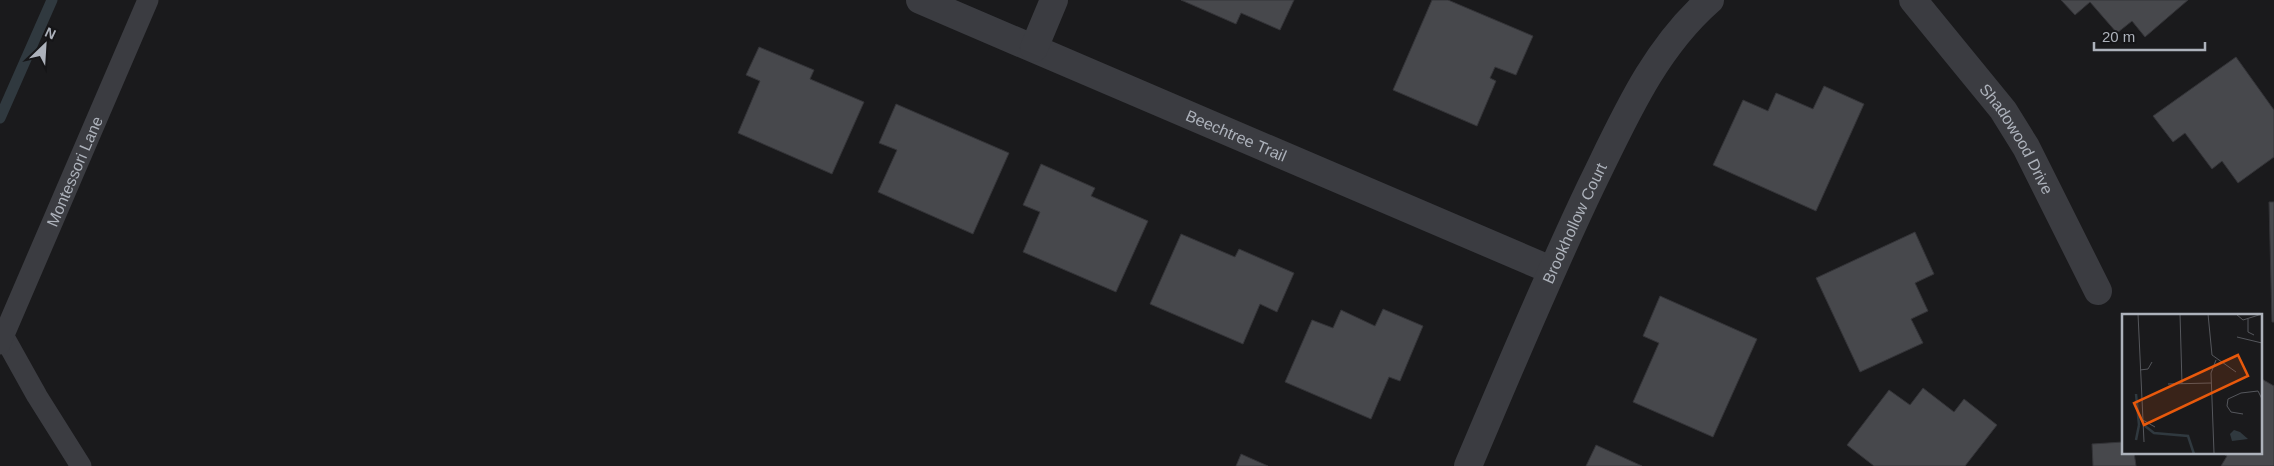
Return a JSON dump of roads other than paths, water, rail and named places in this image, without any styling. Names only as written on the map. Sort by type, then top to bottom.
[{"type":"street","name":"Beechtree Trail","points":[[920,0],[1551,270]]},
{"type":"street","points":[[1034,48],[1054,0]]},
{"type":"street","name":"Brookhollow Court","points":[[1468,466],[1551,270],[1635,95],[1661,53],[1692,15],[1710,0]]},
{"type":"street","name":"Shadowood Drive","points":[[1913,0],[2003,110],[2026,147],[2098,291]]},
{"type":"lane","name":"Montessori Lane","points":[[2,341],[148,0]]},
{"type":"lane","points":[[2,341],[81,466]]},
{"type":"waterway","points":[[0,118],[52,0]]}]
